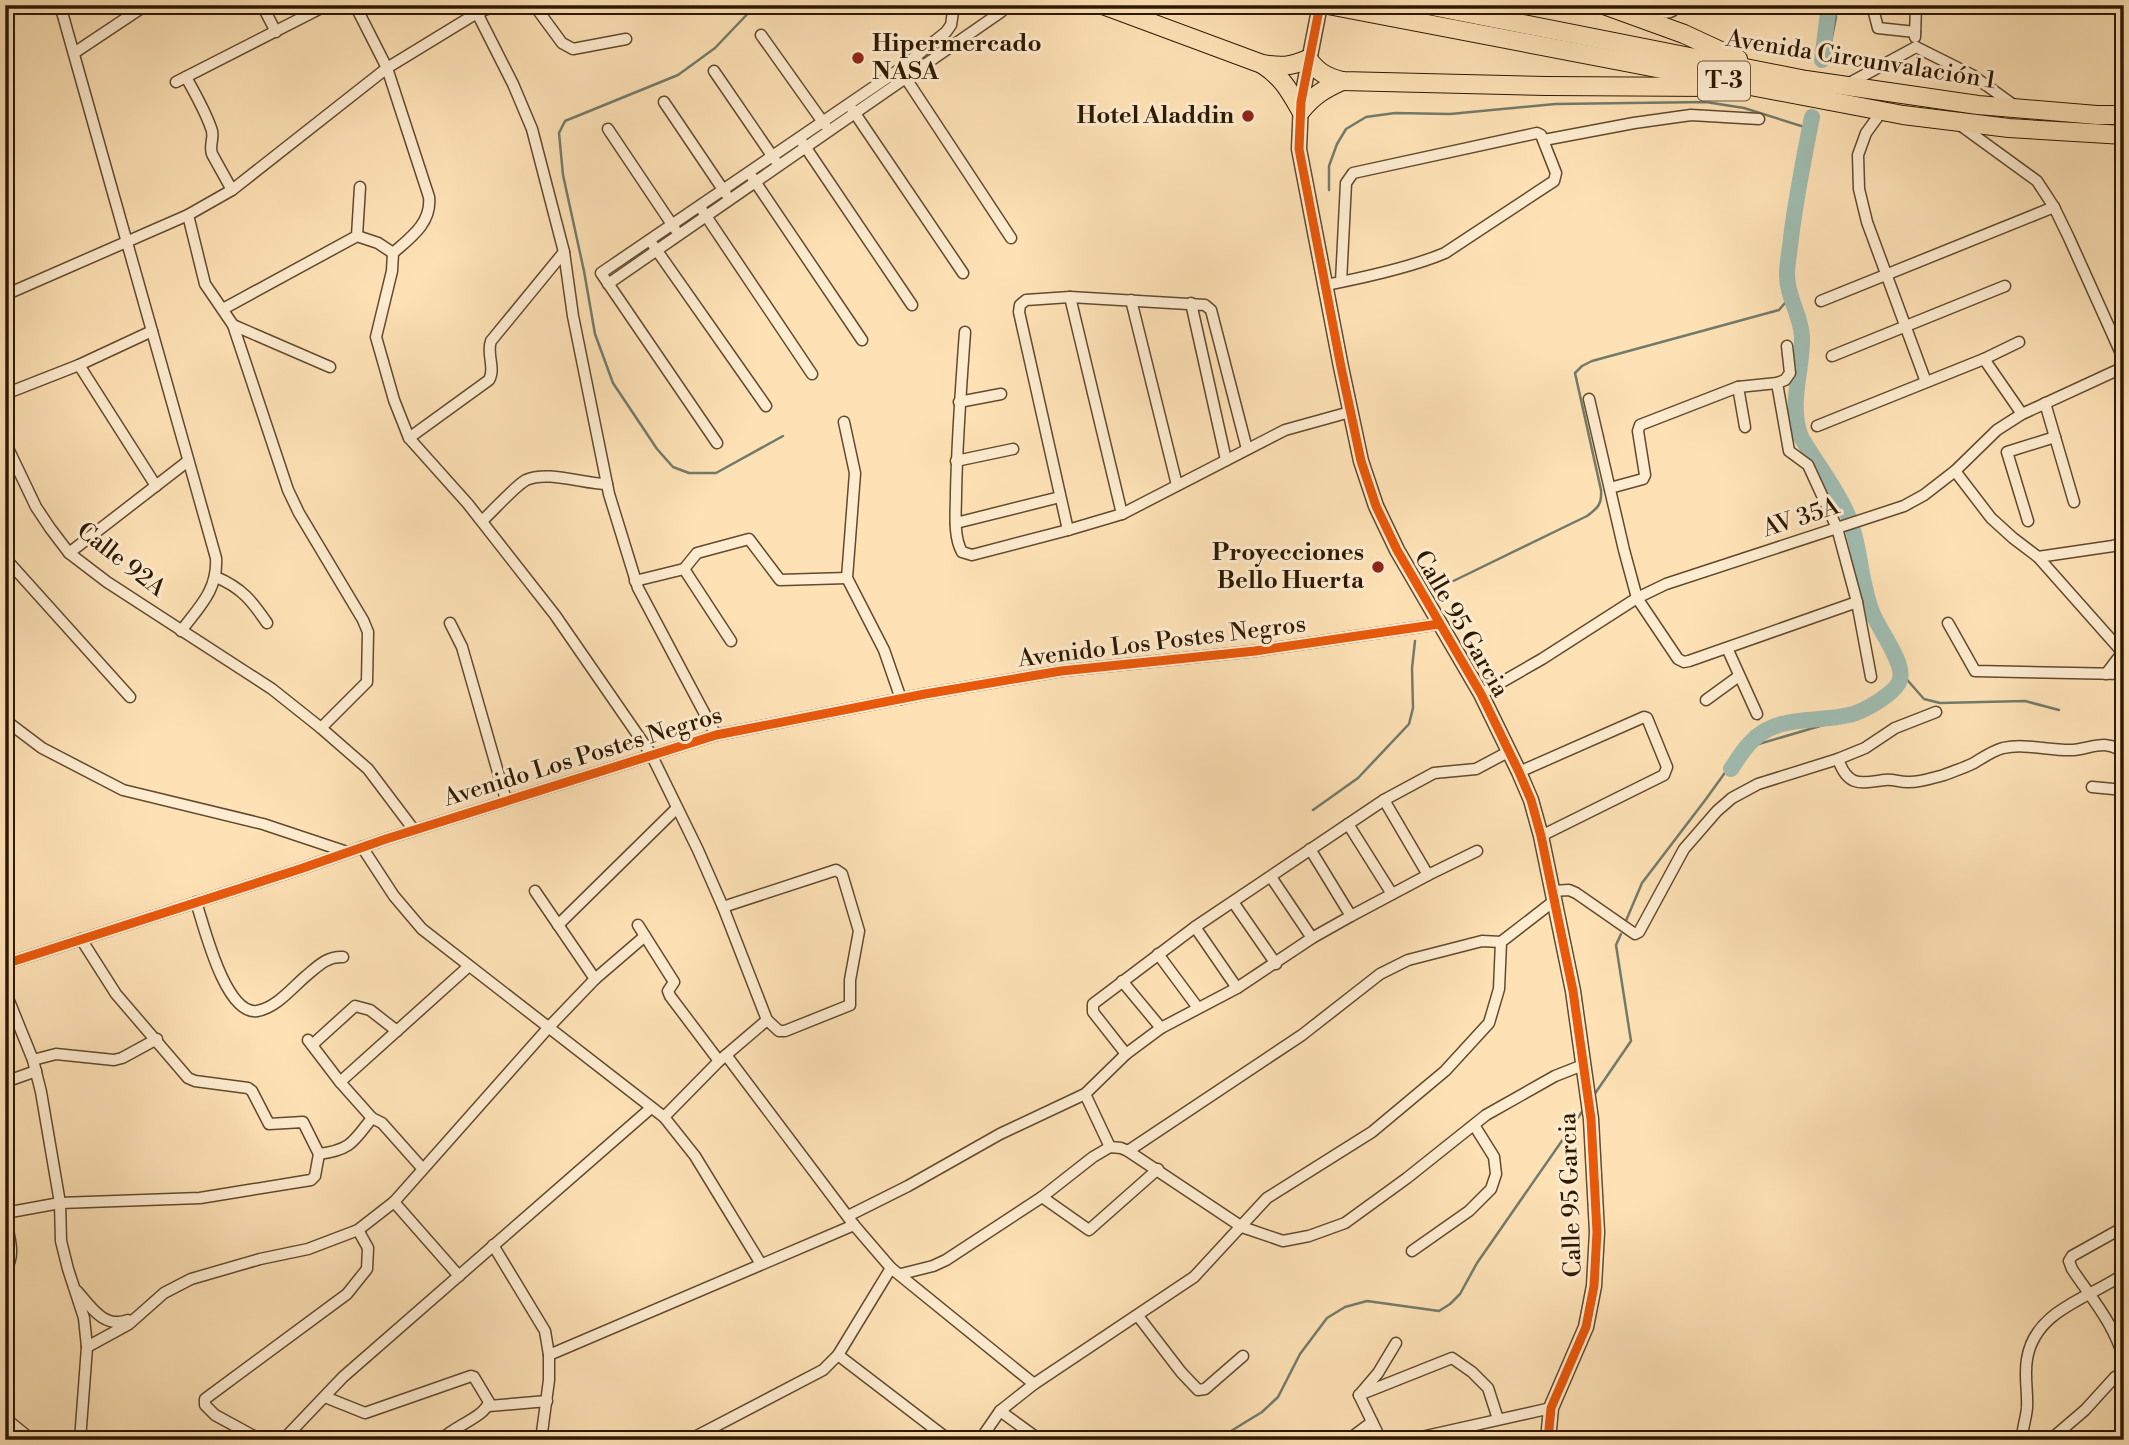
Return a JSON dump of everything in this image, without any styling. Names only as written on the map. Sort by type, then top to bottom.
[{"type":"main road","points":[[1103,5],[1262,64],[1292,66],[1308,59],[1328,78],[1342,81],[1547,86],[1762,79]]},
{"type":"main road","name":"Avenida Circunvalación 1","points":[[1328,5],[1762,79],[1843,86],[1978,105],[2124,115]]},
{"type":"main road","name":"Avenida Circunvalación 1","points":[[1427,5],[1762,79],[1882,111],[2010,128],[2124,135]]},
{"type":"main road","points":[[1604,5],[1684,34],[1762,79]]},
{"type":"main road","points":[[1262,64],[1276,74],[1289,89],[1301,111],[1321,90],[1342,81]]},
{"type":"street","points":[[60,5],[216,558],[213,588],[181,631]]},
{"type":"street","points":[[74,54],[146,5]]},
{"type":"street","points":[[262,5],[276,32]]},
{"type":"street","points":[[232,190],[212,154],[210,148],[213,134],[205,113],[181,79],[327,5]]},
{"type":"street","points":[[355,5],[387,68],[430,204],[419,229],[393,253],[392,271],[376,337],[394,400],[410,438],[482,521],[555,615],[651,754],[723,907],[766,1020],[779,1031],[785,1031],[850,1005],[850,980],[859,931],[842,874],[836,870],[723,907]]},
{"type":"street","points":[[5,295],[188,215],[232,190],[387,68],[475,9],[497,5]]},
{"type":"street","points":[[534,5],[562,43],[573,49],[626,39]]},
{"type":"street","points":[[903,73],[946,32],[951,24],[954,5]]},
{"type":"street","points":[[717,443],[601,273],[624,258],[653,245],[903,73],[1001,12],[1007,5]]},
{"type":"street","name":"Calle 95 Garcia","points":[[1320,5],[1308,59],[1299,149],[1333,283],[1350,412],[1360,458],[1376,506],[1396,550],[1481,694],[1531,800],[1573,990],[1591,1119],[1597,1232],[1594,1286],[1586,1327],[1551,1408],[1548,1440]]},
{"type":"street","points":[[1647,5],[1667,13],[1679,5]]},
{"type":"street","points":[[1871,5],[1878,28],[1915,32]]},
{"type":"street","points":[[1916,47],[1917,5]]},
{"type":"street","points":[[475,9],[513,84],[532,130],[564,252],[573,316],[607,484],[635,581],[716,735]]},
{"type":"street","points":[[761,36],[825,126]]},
{"type":"street","points":[[1843,86],[1916,47]]},
{"type":"street","points":[[1916,47],[1972,75],[2021,109]]},
{"type":"street","points":[[714,71],[776,160]]},
{"type":"street","points":[[903,73],[1011,238]]},
{"type":"street","points":[[664,102],[727,194]]},
{"type":"street","points":[[851,108],[963,273]]},
{"type":"street","points":[[1882,111],[1866,133],[1858,155],[1859,189],[1867,222],[1926,382]]},
{"type":"street","points":[[1544,140],[1634,122],[1690,115],[1759,119]]},
{"type":"street","points":[[1953,120],[2037,181],[2054,207],[2124,360]]},
{"type":"street","points":[[608,129],[675,230]]},
{"type":"street","points":[[1537,133],[1541,135],[1556,173],[1554,181],[1445,253],[1428,260],[1333,283],[1346,183],[1353,173],[1537,133]]},
{"type":"street","points":[[802,142],[912,305]]},
{"type":"street","points":[[752,177],[862,340]]},
{"type":"street","points":[[357,236],[360,187]]},
{"type":"street","points":[[1821,301],[2054,207]]},
{"type":"street","points":[[703,211],[811,374]]},
{"type":"street","points":[[188,215],[205,284],[233,324],[288,490],[369,632],[367,682],[321,728]]},
{"type":"street","points":[[223,309],[357,236],[379,243],[393,253]]},
{"type":"street","points":[[608,284],[631,268],[653,245]]},
{"type":"street","points":[[653,245],[766,406]]},
{"type":"street","points":[[410,438],[489,380],[492,374],[489,348],[491,341],[564,252]]},
{"type":"street","points":[[624,258],[631,268]]},
{"type":"street","points":[[1832,356],[2005,286]]},
{"type":"street","points":[[1068,530],[1018,312],[1020,305],[1026,300],[1070,297],[1205,305],[1211,310],[1247,449]]},
{"type":"street","points":[[1070,297],[1122,513]]},
{"type":"street","points":[[1131,300],[1177,485]]},
{"type":"street","points":[[1191,303],[1226,460]]},
{"type":"street","points":[[233,324],[330,368]]},
{"type":"street","points":[[5,394],[79,365],[152,331]]},
{"type":"street","points":[[965,332],[956,461],[956,523],[958,545],[962,552],[972,555],[1122,513],[1298,425],[1350,412]]},
{"type":"street","points":[[1817,426],[1984,359],[2018,342]]},
{"type":"street","points":[[1610,488],[1643,479],[1645,475],[1638,430],[1640,425],[1738,387],[1777,383],[1788,378],[1790,373],[1787,346]]},
{"type":"street","points":[[1984,359],[2022,414]]},
{"type":"street","points":[[79,365],[156,486]]},
{"type":"street","name":"AV 35A","points":[[1481,694],[1542,659],[1637,598],[1666,584],[1904,506],[1924,495],[1955,471],[1997,430],[2022,414],[2124,367]]},
{"type":"street","points":[[1777,383],[1789,451],[1808,465],[1841,527],[1871,677]]},
{"type":"street","points":[[1738,387],[1745,427]]},
{"type":"street","points":[[959,402],[1001,394]]},
{"type":"street","points":[[1589,398],[1637,598],[1678,659],[1689,661],[1857,602]]},
{"type":"street","points":[[2045,403],[2074,502]]},
{"type":"street","points":[[844,422],[855,473],[847,578],[884,650],[901,699]]},
{"type":"street","points":[[2028,521],[2007,452],[2055,437]]},
{"type":"street","name":"Calle 92A","points":[[5,442],[36,507],[69,553],[107,582],[272,689],[321,728],[368,769],[414,830]]},
{"type":"street","points":[[956,461],[1013,449]]},
{"type":"street","points":[[69,553],[188,461]]},
{"type":"street","points":[[1955,471],[1991,518],[2038,557],[2123,653],[2106,674]]},
{"type":"street","points":[[482,521],[525,481],[553,477],[607,484]]},
{"type":"street","points":[[956,523],[1060,498]]},
{"type":"street","points":[[635,581],[684,569],[697,553],[749,539],[780,580],[847,578]]},
{"type":"street","points":[[2038,557],[2124,542]]},
{"type":"street","points":[[5,558],[130,697]]},
{"type":"street","points":[[684,569],[731,641]]},
{"type":"street","points":[[216,577],[233,584],[250,599],[267,623]]},
{"type":"street","points":[[450,623],[462,647],[506,800]]},
{"type":"street","points":[[1948,623],[1975,671],[2124,674]]},
{"type":"street","name":"Avenido Los Postes Negros","points":[[5,964],[506,800],[716,735],[1061,671],[1255,651],[1439,624]]},
{"type":"street","points":[[1727,648],[1757,714]]},
{"type":"street","points":[[1706,700],[1740,676]]},
{"type":"street","points":[[1128,1151],[1302,1035],[1380,974],[1408,960],[1482,941],[1501,942],[1553,896],[1569,890],[1634,934],[1639,932],[1684,849],[1723,805],[1758,784],[1838,760],[1865,748],[1895,728],[1937,712]]},
{"type":"street","points":[[1519,772],[1644,716],[1667,767],[1664,775],[1541,836]]},
{"type":"street","points":[[5,720],[42,748],[123,790],[263,824],[347,852]]},
{"type":"street","points":[[1838,760],[1847,776],[1857,782],[1888,779],[1914,782],[1970,765],[1997,750],[2011,747],[2066,750],[2108,744],[2124,754]]},
{"type":"street","points":[[1126,1054],[1091,1008],[1122,981],[1195,928],[1384,800],[1434,773],[1476,769],[1508,752]]},
{"type":"street","points":[[2092,787],[2124,790]]},
{"type":"street","points":[[1384,800],[1428,875]]},
{"type":"street","points":[[558,925],[677,808]]},
{"type":"street","points":[[1348,824],[1392,894]]},
{"type":"street","points":[[362,847],[394,896],[422,929],[664,1117],[695,1156],[761,1264]]},
{"type":"street","points":[[1310,849],[1352,916]]},
{"type":"street","points":[[549,1355],[761,1264],[851,1220],[1000,1134],[1085,1094],[1126,1054],[1161,1028],[1237,988],[1312,938],[1478,851]]},
{"type":"street","points":[[1271,877],[1312,938]]},
{"type":"street","points":[[536,891],[595,979]]},
{"type":"street","points":[[196,902],[224,984],[244,1009],[256,1011],[265,1007],[278,1000],[322,962],[343,957]]},
{"type":"street","points":[[1233,902],[1276,964]]},
{"type":"street","points":[[638,925],[674,982],[668,991],[670,996],[851,1220],[896,1271],[1034,1384]]},
{"type":"street","points":[[1195,928],[1237,988]]},
{"type":"street","points":[[87,1348],[129,1324],[164,1293],[191,1279],[260,1259],[308,1249],[358,1230],[394,1202],[549,1027],[595,979],[645,936]]},
{"type":"street","points":[[5,1269],[11,1262],[12,1255],[5,1215],[60,1203],[200,1198],[311,1180],[315,1176],[319,1154],[303,1122],[269,1124],[250,1090],[188,1078],[116,994],[81,939]]},
{"type":"street","points":[[980,1440],[1000,1411],[1034,1384],[1194,1277],[1267,1198],[1371,1132],[1445,1071],[1489,1023],[1499,989],[1501,942]]},
{"type":"street","points":[[1158,954],[1198,1008]]},
{"type":"street","points":[[340,1082],[470,966]]},
{"type":"street","points":[[1122,981],[1161,1028]]},
{"type":"street","points":[[5,991],[34,1065],[60,1203],[61,1241],[84,1318],[87,1348],[80,1440]]},
{"type":"street","points":[[397,1031],[370,1010],[355,1006],[310,1042],[340,1082],[372,1118],[382,1123],[422,1168]]},
{"type":"street","points":[[664,1117],[722,1058],[766,1020]]},
{"type":"street","points":[[5,1082],[56,1054],[114,1060],[157,1040]]},
{"type":"street","points":[[689,1440],[823,1370],[838,1355],[896,1271],[933,1266],[946,1260],[1042,1197],[1110,1147],[1128,1151],[1158,1169],[1242,1227],[1283,1241],[1309,1236],[1345,1223],[1486,1115],[1555,1076],[1583,1065]]},
{"type":"street","points":[[1085,1094],[1110,1147]]},
{"type":"street","points":[[283,1440],[343,1377],[651,1108]]},
{"type":"street","points":[[319,1154],[340,1152],[355,1140],[372,1118]]},
{"type":"street","points":[[1412,1251],[1469,1211],[1491,1189],[1496,1174],[1494,1157],[1474,1125]]},
{"type":"street","points":[[1042,1197],[1089,1230],[1158,1169]]},
{"type":"street","points":[[394,1202],[459,1276]]},
{"type":"street","points":[[2124,1227],[2069,1259],[2072,1269],[2107,1320],[2124,1360]]},
{"type":"street","points":[[261,1440],[215,1415],[205,1405],[205,1399],[347,1294],[367,1269],[368,1248],[358,1230]]},
{"type":"street","points":[[494,1245],[545,1331],[549,1355],[547,1401],[541,1440]]},
{"type":"street","points":[[2022,1440],[2027,1406],[2026,1361],[2040,1327],[2050,1317],[2124,1274]]},
{"type":"street","points":[[74,1287],[103,1319],[120,1323],[137,1317]]},
{"type":"street","points":[[1138,1316],[1198,1390],[1205,1389],[1243,1356]]},
{"type":"street","points":[[1359,1395],[1378,1373],[1396,1343]]},
{"type":"street","points":[[838,1355],[949,1440]]},
{"type":"street","points":[[1359,1395],[1452,1358],[1488,1388],[1498,1419]]},
{"type":"street","points":[[2050,1440],[2085,1410],[2115,1377],[2124,1373]]},
{"type":"street","points":[[325,1397],[365,1413],[471,1376],[477,1379],[489,1406]]},
{"type":"street","points":[[1359,1395],[1381,1440]]},
{"type":"street","points":[[441,1440],[489,1406],[547,1401]]},
{"type":"street","points":[[1408,1440],[1551,1408]]},
{"type":"street","points":[[1000,1411],[1040,1440]]},
{"type":"street","points":[[5,1418],[33,1440]]},
{"type":"street","points":[[1348,1440],[1372,1422]]},
{"type":"waterway","points":[[5,20],[21,5]]},
{"type":"waterway","points":[[756,5],[715,48],[678,75],[565,121],[559,133],[563,175],[595,334],[613,383],[657,449],[673,467],[689,473],[716,473],[783,436]]},
{"type":"waterway","points":[[1822,60],[1829,5]]},
{"type":"waterway","points":[[1827,62],[1836,17],[1834,5]]},
{"type":"waterway","points":[[1329,190],[1329,166],[1346,129],[1366,117],[1395,113],[1450,114],[1555,104],[1706,102],[1744,108],[1814,130]]},
{"type":"waterway","points":[[1731,769],[1742,752],[1760,734],[1797,721],[1855,713],[1886,696],[1900,679],[1899,664],[1875,619],[1868,599],[1850,521],[1835,491],[1801,437],[1797,425],[1796,400],[1802,337],[1789,291],[1787,270],[1795,207],[1812,117]]},
{"type":"waterway","points":[[1817,118],[1802,170],[1791,269],[1790,297],[1806,339],[1806,355],[1792,407],[1800,431],[1850,510],[1852,518]]},
{"type":"waterway","points":[[1439,588],[1587,516],[1599,505],[1601,490],[1575,373],[1582,366],[1779,310],[1790,297]]},
{"type":"waterway","points":[[1853,525],[1867,597],[1878,627],[1896,653],[1902,674],[1924,699],[1940,703],[2025,701],[2059,710]]},
{"type":"waterway","points":[[1313,810],[1358,778],[1409,724],[1413,708],[1412,668],[1415,641]]},
{"type":"waterway","points":[[1625,923],[1642,883],[1742,749],[1854,716],[1883,703],[1902,674]]},
{"type":"waterway","points":[[1594,1095],[1631,1041],[1616,945],[1621,934]]},
{"type":"waterway","points":[[1209,1440],[1223,1436],[1262,1412],[1278,1397],[1300,1354],[1327,1318],[1345,1307],[1367,1301],[1439,1311],[1450,1304],[1460,1294],[1477,1263],[1584,1109]]},
{"type":"cycle path","points":[[1320,5],[1301,102],[1299,149],[1361,461],[1376,506],[1397,550],[1481,694],[1531,800],[1573,991],[1591,1119],[1597,1232],[1594,1286],[1586,1327],[1551,1408],[1548,1440]]},
{"type":"cycle path","points":[[5,964],[386,839],[716,735],[925,694],[1061,671],[1255,651],[1439,624]]},
{"type":"place","name":"Hipermercado NASA","points":[[858,58]]},
{"type":"place","name":"Hotel Aladdin","points":[[1248,116]]},
{"type":"place","name":"Proyecciones Bello Huerta","points":[[1378,567]]}]
